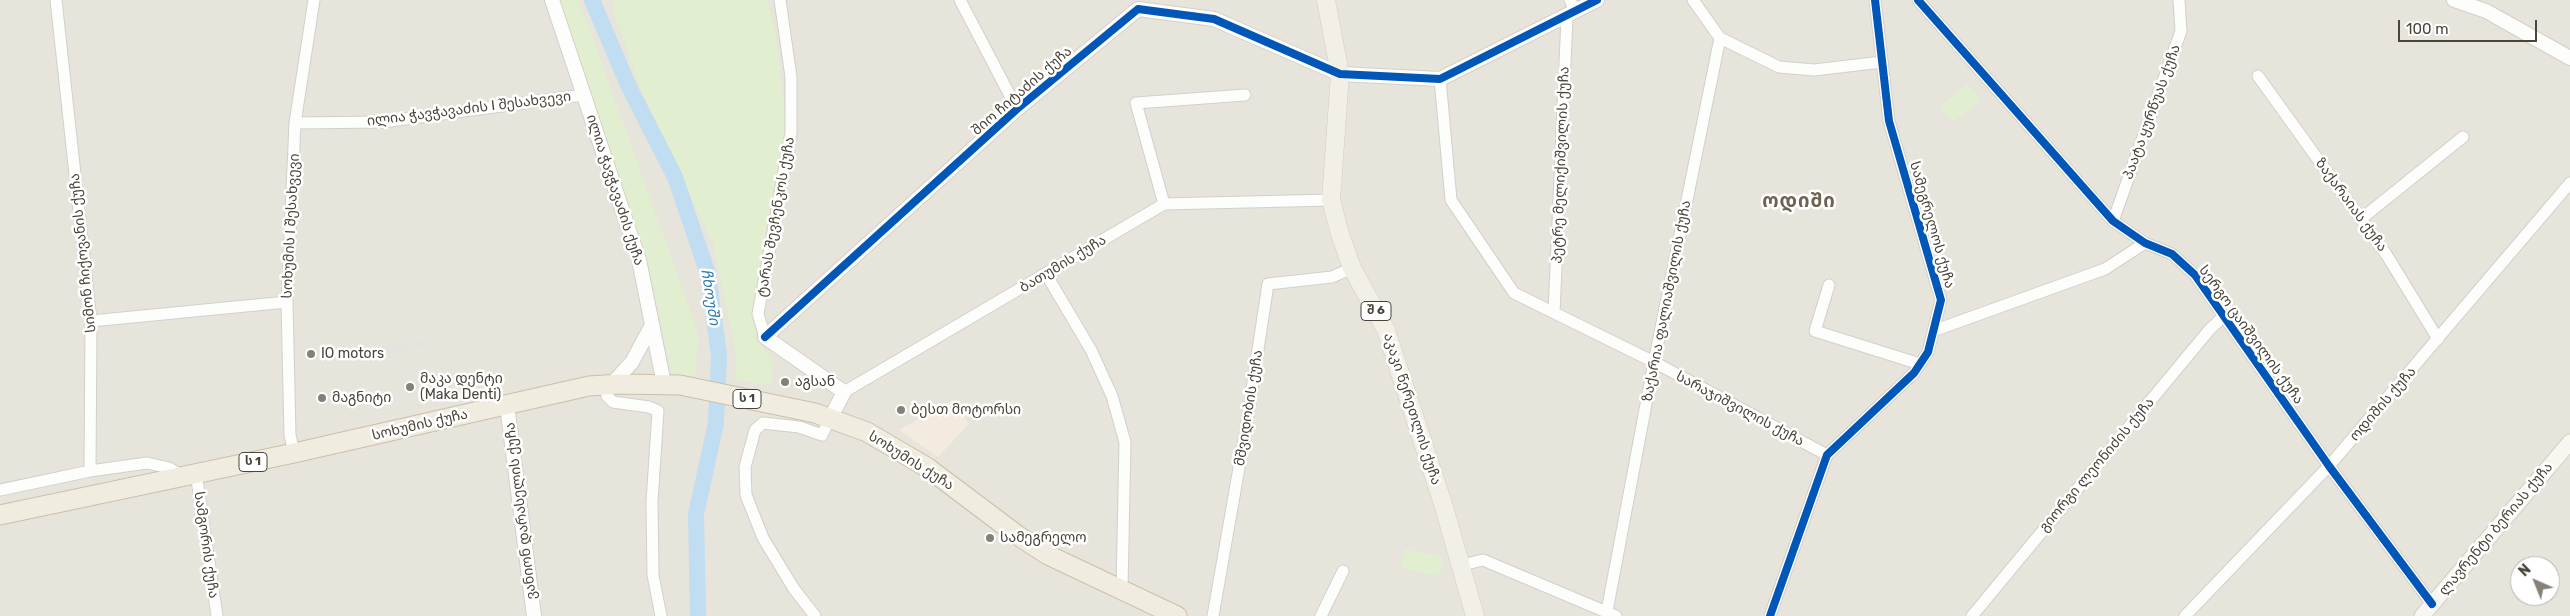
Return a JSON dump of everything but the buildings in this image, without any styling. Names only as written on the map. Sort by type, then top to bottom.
[{"type":"highway","name":"სოხუმის ქუჩა","points":[[0,515],[294,453],[589,386],[672,384],[823,416],[867,432],[928,468],[1017,535],[1048,555],[1177,616]]},
{"type":"main road","name":"აკაკი წერეთლის ქუჩა","points":[[1326,0],[1340,74],[1331,200],[1352,268],[1386,330],[1462,565],[1476,616]]},
{"type":"main road","name":"ლავრენტი ბერიას ქუჩა","points":[[2422,616],[2570,442]]},
{"type":"street","name":"სიმონ ჩიქოვანის ქუჩა","points":[[56,0],[91,321],[90,471]]},
{"type":"street","name":"სოხუმის I შესახვევი","points":[[294,453],[290,435],[287,302],[296,123],[314,0]]},
{"type":"street","name":"ილია ჭავჭავაძის ქუჩა","points":[[552,0],[639,260],[652,325],[672,384]]},
{"type":"street","name":"ტარას შევჩენკოს ქუჩა","points":[[765,337],[758,314],[792,133],[790,77],[780,0]]},
{"type":"street","points":[[960,0],[1017,109]]},
{"type":"street","points":[[1340,74],[1440,79],[1571,10],[1597,0]]},
{"type":"street","points":[[1693,0],[1720,38],[1779,67],[1814,70],[1882,62]]},
{"type":"street","name":"სამეგრელოს ქუჩა","points":[[1770,616],[1826,455],[1914,373],[1928,352],[1941,300],[1889,122],[1875,0]]},
{"type":"street","name":"სერგო ცაიშვილის ქუჩა","points":[[1918,0],[2113,221],[2146,243],[2172,254],[2195,275],[2329,466],[2432,604]]},
{"type":"street","name":"პაატა ყურწუას ქუჩა","points":[[2113,221],[2181,31],[2179,0]]},
{"type":"street","points":[[2454,0],[2486,11],[2570,58]]},
{"type":"street","name":"შიო ჩიტაძის ქუჩა","points":[[765,337],[1017,109],[1138,9],[1214,19],[1340,74]]},
{"type":"street","name":"პეტრე მელიქიშვილის ქუჩა","points":[[1554,313],[1571,10]]},
{"type":"street","name":"ზაქარია ფალიაშვილის ქუჩა","points":[[1612,614],[1654,362],[1720,38]]},
{"type":"street","name":"ზაქარაიას ქუჩა","points":[[2258,76],[2386,254],[2438,339]]},
{"type":"street","name":"სარაჯიშვილის ქუჩა","points":[[1440,79],[1451,200],[1514,293],[1654,362],[1826,455]]},
{"type":"street","name":"ილია ჭავჭავაძის I შესახვევი","points":[[296,123],[383,122],[583,95]]},
{"type":"street","points":[[1164,204],[1136,103],[1245,95]]},
{"type":"street","points":[[2361,219],[2463,137]]},
{"type":"street","name":"ოდიშის ქუჩა","points":[[2185,616],[2329,466],[2570,182]]},
{"type":"street","name":"ბათუმის ქუჩა","points":[[844,392],[1164,204],[1331,200]]},
{"type":"street","points":[[1933,331],[2105,269],[2146,243]]},
{"type":"street","name":"მშვიდობის ქუჩა","points":[[1213,616],[1246,428],[1268,284],[1332,277],[1352,268]]},
{"type":"street","points":[[1046,274],[1091,350],[1112,396],[1124,442],[1122,589]]},
{"type":"street","points":[[1828,285],[1815,331],[1920,364]]},
{"type":"street","points":[[91,321],[287,302]]},
{"type":"street","name":"გიორგი ლეონიძის ქუჩა","points":[[1972,616],[2210,329],[2224,316]]},
{"type":"street","points":[[652,325],[632,362],[609,385],[607,396],[613,402],[649,407],[658,411],[652,511],[653,575],[661,616]]},
{"type":"street","points":[[765,337],[844,392],[823,416],[822,435],[799,427],[763,423],[755,430],[745,467],[746,495],[763,538],[794,589],[815,616]]},
{"type":"street","name":"ვანიონ დარასელის ქუჩა","points":[[507,405],[534,616]]},
{"type":"street","points":[[0,490],[90,471],[147,463],[190,475]]},
{"type":"street","name":"სამგორის ქუჩა","points":[[190,475],[216,616]]},
{"type":"street","points":[[1462,565],[1484,560],[1612,614]]},
{"type":"street","points":[[1321,616],[1343,571]]},
{"type":"shaded area","points":[[0,0],[2570,0],[2570,616],[0,616]]},
{"type":"shaded area","points":[[429,338],[430,346],[342,362],[341,353]]},
{"type":"shaded area","points":[[953,400],[969,424],[938,457],[899,430]]},
{"type":"green space","points":[[559,0],[579,0],[698,332],[695,378],[672,376],[651,275]]},
{"type":"green space","points":[[614,0],[767,0],[775,30],[786,121],[759,268],[755,338],[773,360],[772,386],[736,380],[735,348],[713,244],[641,90],[613,10]]},
{"type":"green space","points":[[1968,84],[1981,100],[1953,122],[1940,106]]},
{"type":"green space","points":[[1405,549],[1443,557],[1439,576],[1401,568]]},
{"type":"waterway","name":"ჩხოუში","points":[[592,0],[629,87],[675,177],[708,274],[719,355],[716,423],[696,514],[698,616]]},
{"type":"cycle path","points":[[765,337],[1017,109],[1138,9],[1214,19],[1340,74],[1440,79],[1597,0]]},
{"type":"cycle path","points":[[1770,616],[1827,455],[1914,373],[1928,352],[1941,300],[1889,121],[1875,0]]},
{"type":"cycle path","points":[[1918,0],[2113,221],[2145,243],[2172,254],[2195,275],[2329,466],[2432,604]]},
{"type":"place","name":"IO motors","points":[[311,354]]},
{"type":"place","name":"აგსან","points":[[785,382]]},
{"type":"place","name":"მაკა დენტი (Maka Denti)","points":[[410,387]]},
{"type":"place","name":"მაგნიტი","points":[[322,398]]},
{"type":"place","name":"ბესთ მოტორსი","points":[[901,410]]},
{"type":"place","name":"სამეგრელო","points":[[990,538]]},
{"type":"district","name":"ოდიში","points":[[1799,202]]}]
